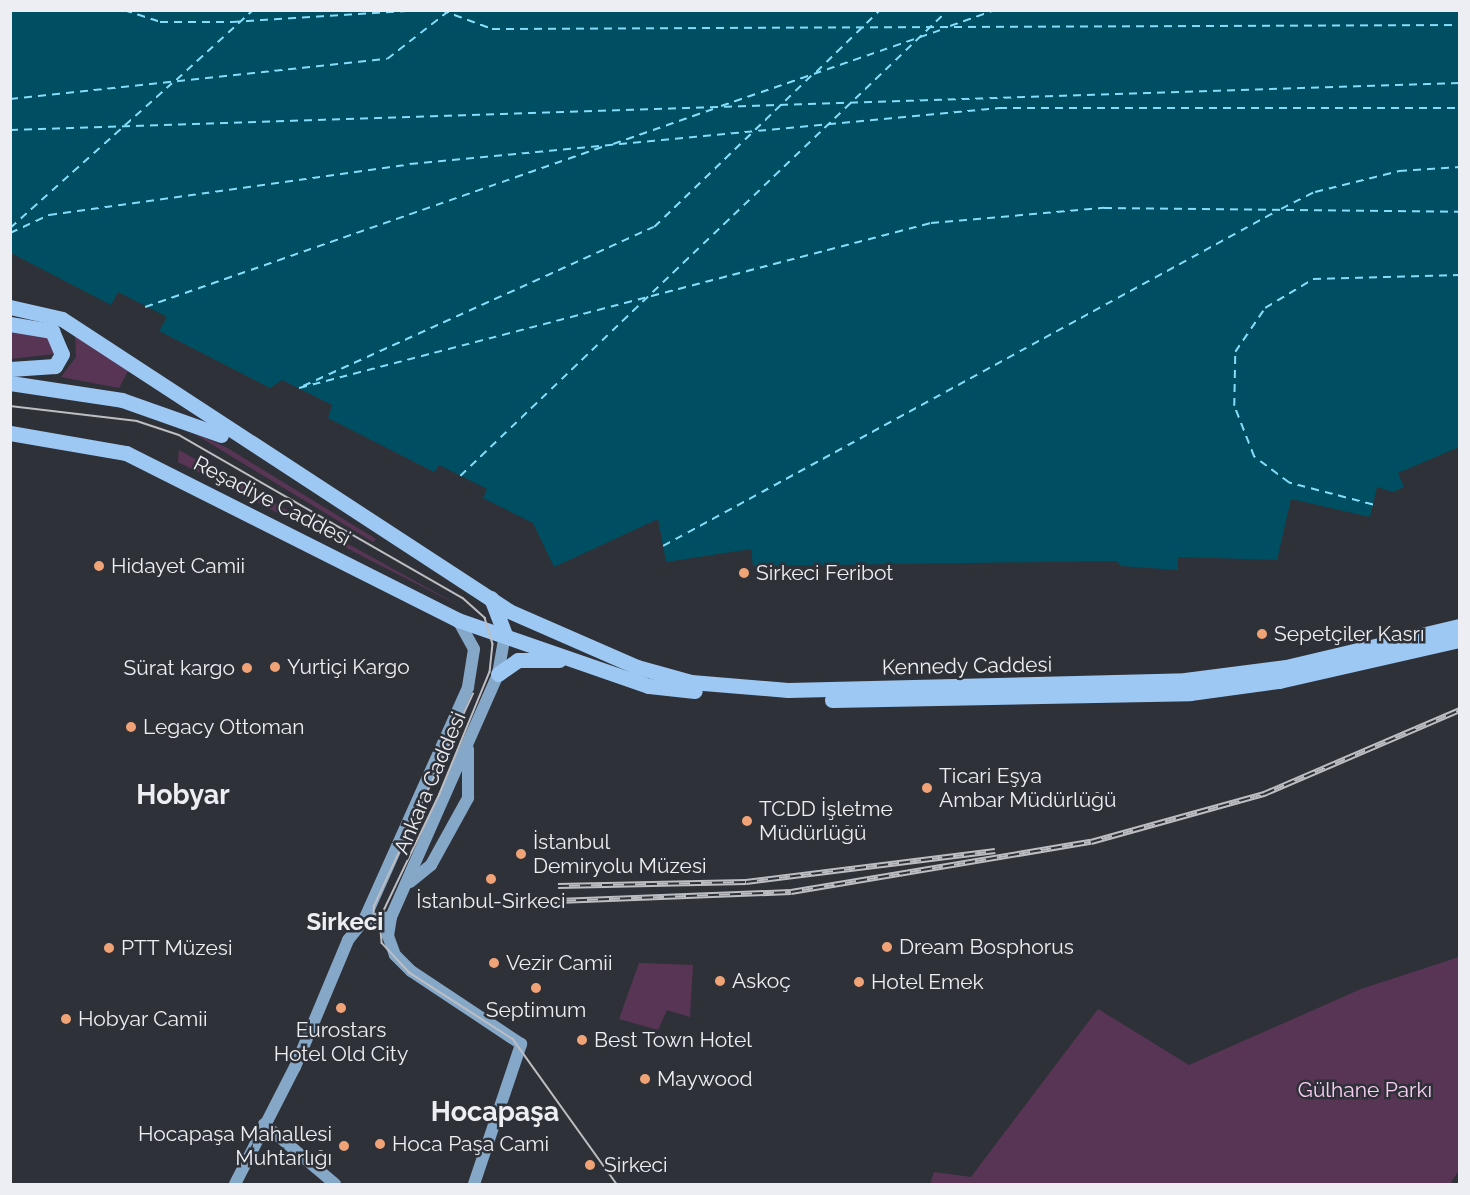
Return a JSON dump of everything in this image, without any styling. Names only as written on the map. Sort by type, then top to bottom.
[{"type":"main road","points":[[10,307],[62,319],[265,453]]},
{"type":"main road","points":[[10,324],[52,331],[62,354],[55,366],[10,369]]},
{"type":"main road","points":[[10,383],[136,403],[265,453]]},
{"type":"main road","name":"Reşadiye Caddesi","points":[[10,433],[135,456],[458,620],[505,635]]},
{"type":"main road","name":"Reşadiye Caddesi","points":[[265,453],[490,596]]},
{"type":"main road","points":[[490,596],[505,635]]},
{"type":"main road","name":"Kennedy Caddesi","points":[[490,596],[529,622],[637,667],[739,690],[1215,678],[1460,626]]},
{"type":"main road","name":"Ankara Caddesi","points":[[235,1185],[295,1067],[348,940],[364,921],[475,667],[470,636],[458,620]]},
{"type":"main road","name":"Ankara Caddesi","points":[[391,917],[498,674],[505,635]]},
{"type":"main road","name":"Kennedy Caddesi","points":[[505,635],[649,686],[757,699],[1191,693],[1308,675],[1460,640]]},
{"type":"main road","points":[[498,674],[518,660],[572,659]]},
{"type":"main road","points":[[739,690],[757,699]]},
{"type":"main road","points":[[407,885],[431,865],[468,798],[467,746]]},
{"type":"main road","points":[[364,921],[391,917],[390,947],[411,971],[521,1044],[474,1185]]},
{"type":"main road","points":[[264,1124],[336,1185]]},
{"type":"green space","points":[[11,331],[50,338],[54,354],[11,359]]},
{"type":"green space","points":[[75,331],[128,371],[119,388],[61,377],[76,357]]},
{"type":"green space","points":[[193,433],[224,446],[376,539],[373,542]]},
{"type":"green space","points":[[179,450],[460,606],[178,462]]},
{"type":"green space","name":"Gülhane Parkı","points":[[1459,957],[1460,1169],[1451,1182],[1455,1184],[930,1184],[934,1172],[971,1177],[1098,1009],[1189,1065],[1361,989]]},
{"type":"green space","points":[[639,963],[693,965],[690,1017],[667,1010],[658,1030],[619,1019]]},
{"type":"water","points":[[10,11],[1459,11],[1459,447],[1398,473],[1404,487],[1393,492],[1377,487],[1370,517],[1291,499],[1277,560],[1178,557],[1178,570],[1121,566],[1117,561],[753,566],[751,549],[666,562],[658,519],[554,567],[533,523],[483,498],[487,489],[439,465],[434,472],[328,418],[332,405],[282,380],[270,388],[159,331],[167,317],[118,292],[111,305],[11,253]]},
{"type":"ferry route","points":[[124,10],[160,22],[232,22],[423,10]]},
{"type":"ferry route","points":[[176,80],[253,10]]},
{"type":"ferry route","points":[[441,10],[492,29],[1460,25]]},
{"type":"ferry route","points":[[10,99],[387,59],[450,10]]},
{"type":"ferry route","points":[[816,72],[880,10]]},
{"type":"ferry route","points":[[460,476],[948,10]]},
{"type":"ferry route","points":[[950,26],[995,10]]},
{"type":"ferry route","points":[[721,106],[946,28]]},
{"type":"ferry route","points":[[303,386],[654,227],[812,75]]},
{"type":"ferry route","points":[[10,228],[172,83]]},
{"type":"ferry route","points":[[10,130],[1460,83]]},
{"type":"ferry route","points":[[10,233],[49,215],[410,164],[999,108],[1460,108]]},
{"type":"ferry route","points":[[613,144],[713,109]]},
{"type":"ferry route","points":[[145,307],[606,146]]},
{"type":"ferry route","points":[[1281,209],[1315,192],[1399,171],[1460,167]]},
{"type":"ferry route","points":[[299,388],[931,223],[1104,208],[1460,212]]},
{"type":"ferry route","points":[[663,546],[1277,211]]},
{"type":"ferry route","points":[[1373,505],[1289,483],[1254,457],[1234,406],[1235,352],[1265,308],[1313,279],[1460,275]]},
{"type":"tram line","points":[[10,406],[137,421],[179,435],[463,598],[485,618],[493,644],[490,672],[440,794],[380,919],[382,943],[410,973],[513,1039],[617,1184]]},
{"type":"tram line","points":[[373,929],[374,906],[473,694]]},
{"type":"railway","points":[[532,902],[791,892],[1091,842],[1264,794],[1460,710]]},
{"type":"railway","points":[[558,886],[746,882],[995,851]]},
{"type":"place","name":"Hidayet Camii","points":[[99,566]]},
{"type":"place","name":"Sirkeci Feribot","points":[[744,573]]},
{"type":"place","name":"Sepetçiler Kasrı","points":[[1262,634]]},
{"type":"place","name":"Yurtiçi Kargo","points":[[275,667]]},
{"type":"place","name":"Sürat kargo","points":[[247,668]]},
{"type":"place","name":"Legacy Ottoman","points":[[131,727]]},
{"type":"place","name":"Ticari Eşya Ambar Müdürlüğü","points":[[927,788]]},
{"type":"place","name":"TCDD İşletme Müdürlüğü","points":[[747,821]]},
{"type":"place","name":"İstanbul Demiryolu Müzesi","points":[[521,854]]},
{"type":"place","name":"İstanbul-Sirkeci","points":[[491,879]]},
{"type":"place","name":"Dream Bosphorus","points":[[887,947]]},
{"type":"place","name":"PTT Müzesi","points":[[109,948]]},
{"type":"place","name":"Vezir Camii","points":[[494,963]]},
{"type":"place","name":"Askoç","points":[[720,981]]},
{"type":"place","name":"Hotel Emek","points":[[859,982]]},
{"type":"place","name":"Septimum","points":[[536,988]]},
{"type":"place","name":"Eurostars Hotel Old City","points":[[341,1008]]},
{"type":"place","name":"Hobyar Camii","points":[[66,1019]]},
{"type":"place","name":"Best Town Hotel","points":[[582,1040]]},
{"type":"place","name":"Maywood","points":[[645,1079]]},
{"type":"place","name":"Hoca Paşa Cami","points":[[380,1144]]},
{"type":"place","name":"Hocapaşa Mahallesi Muhtarlığı","points":[[344,1146]]},
{"type":"place","name":"Sirkeci","points":[[590,1165]]},
{"type":"district","name":"Hobyar","points":[[183,795]]},
{"type":"district","name":"Sirkeci","points":[[345,922]]},
{"type":"district","name":"Hocapaşa","points":[[495,1112]]}]
